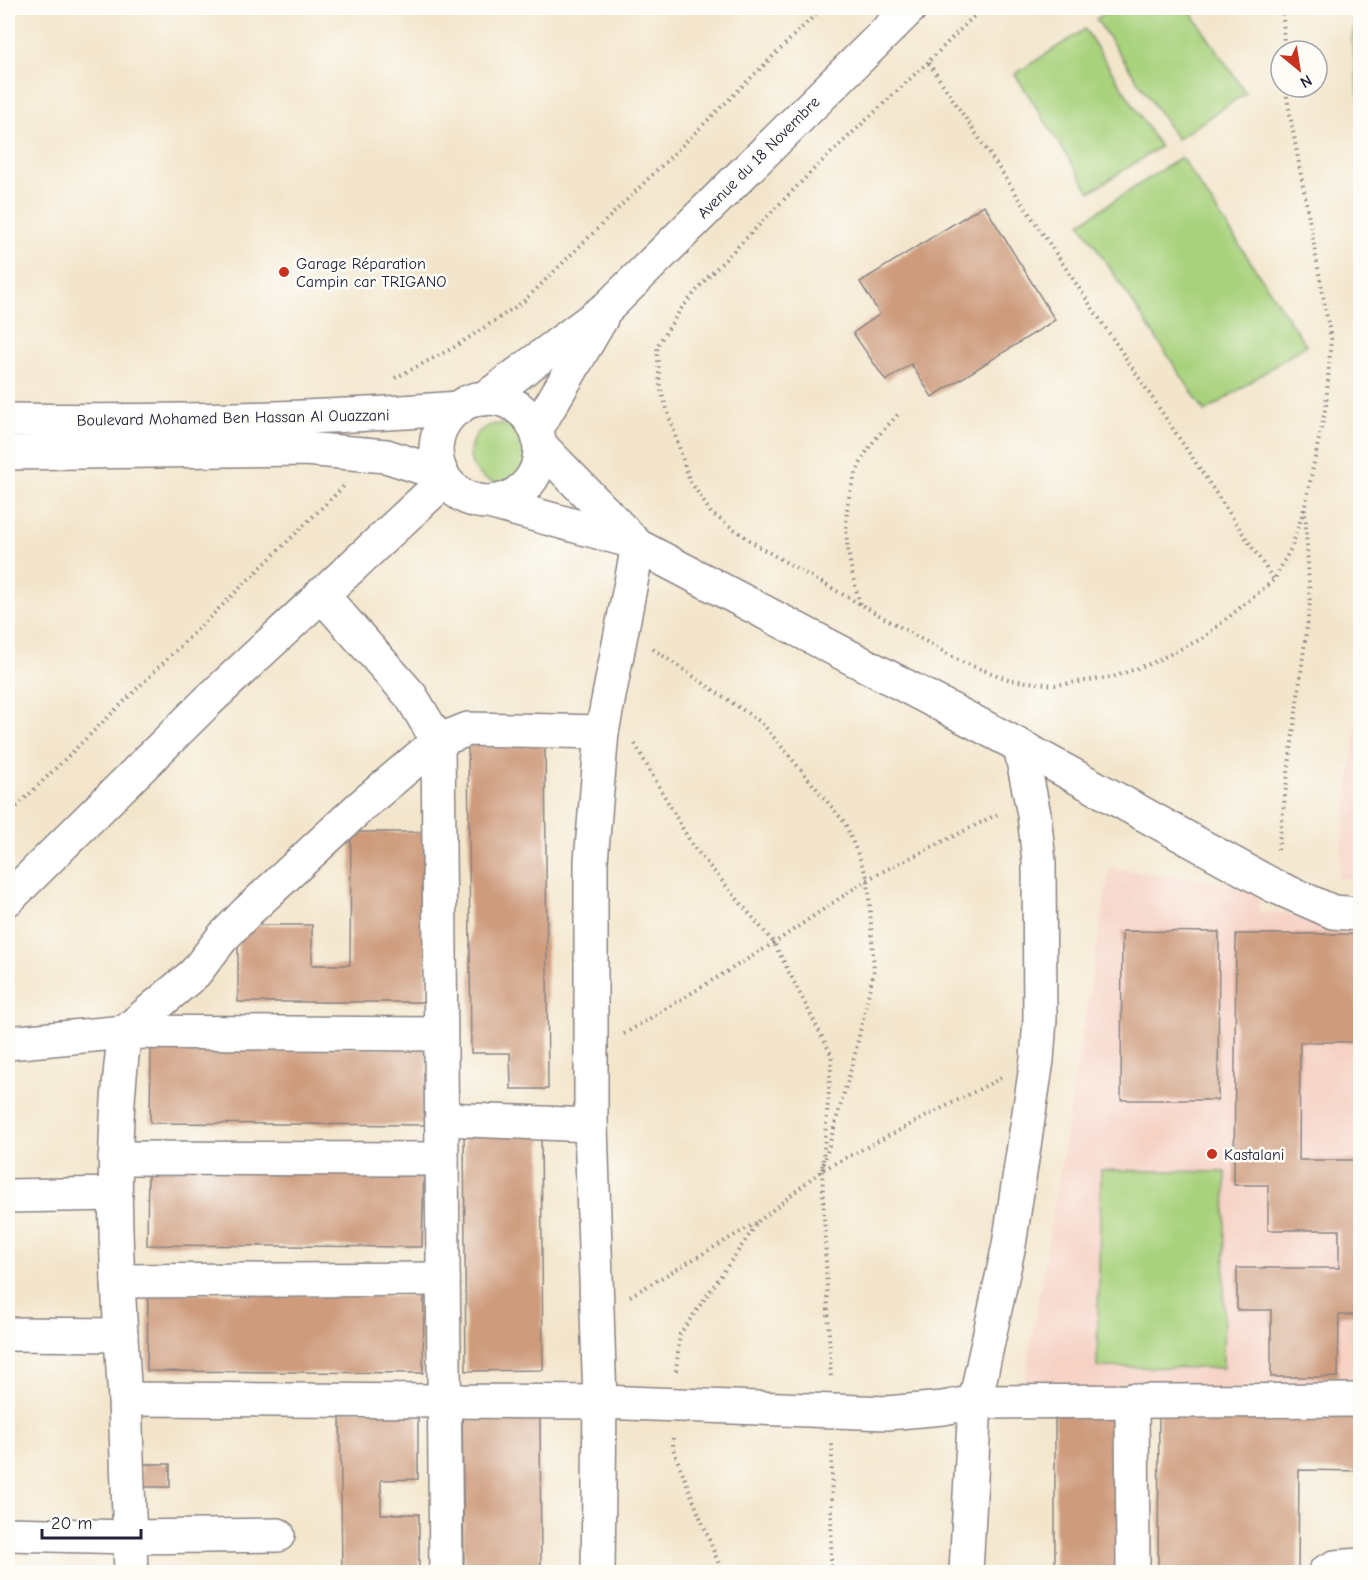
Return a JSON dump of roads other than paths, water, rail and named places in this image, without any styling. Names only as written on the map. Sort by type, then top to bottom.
[{"type":"street","name":"Avenue du 18 Novembre","points":[[471,403],[608,307],[910,8]]},
{"type":"street","name":"Avenue du 18 Novembre","points":[[538,438],[608,307]]},
{"type":"street","points":[[634,543],[538,438],[524,412],[515,405],[505,401],[471,403],[449,416],[438,437],[436,450],[443,477],[469,499],[489,502],[634,543],[1020,746],[1274,886],[1333,912],[1360,914]]},
{"type":"street","name":"Boulevard Mohamed Ben Hassan Al Ouazzani","points":[[8,420],[98,421],[366,415],[471,403]]},
{"type":"street","points":[[489,502],[506,499],[521,490],[532,478],[539,462],[538,438]]},
{"type":"street","name":"Boulevard Mohamed Ben Hassan Al Ouazzani","points":[[8,453],[305,449],[386,456],[443,477]]},
{"type":"street","points":[[8,899],[443,477]]},
{"type":"street","points":[[598,1572],[600,1402],[591,1125],[591,861],[602,732],[634,543]]},
{"type":"street","points":[[321,594],[411,696],[438,741],[442,928],[439,1034],[443,1119],[446,1572]]},
{"type":"street","points":[[131,1572],[115,1158],[119,1075],[125,1032],[195,973],[222,938],[247,912],[359,808],[438,741],[468,729],[602,732]]},
{"type":"street","points":[[966,1572],[975,1402],[1009,1245],[1037,1060],[1040,1019],[1039,873],[1031,798],[1020,746]]},
{"type":"street","points":[[8,1043],[125,1032],[439,1034]]},
{"type":"street","points":[[443,1119],[591,1125]]},
{"type":"street","points":[[115,1158],[442,1159]]},
{"type":"street","points":[[8,1196],[116,1194]]},
{"type":"street","points":[[118,1281],[443,1279]]},
{"type":"street","points":[[8,1334],[121,1335]]},
{"type":"street","points":[[125,1399],[444,1403],[600,1402],[832,1410],[856,1413],[915,1412],[975,1402],[1360,1400]]},
{"type":"street","points":[[1132,1400],[1133,1572]]},
{"type":"street","points":[[8,1534],[130,1537],[278,1536]]},
{"type":"street","points":[[1325,1572],[1335,1567],[1360,1565]]},
{"type":"place","name":"Garage Réparation Campin car TRIGANO","points":[[284,272]]},
{"type":"place","name":"Kastalani","points":[[1212,1154]]}]
